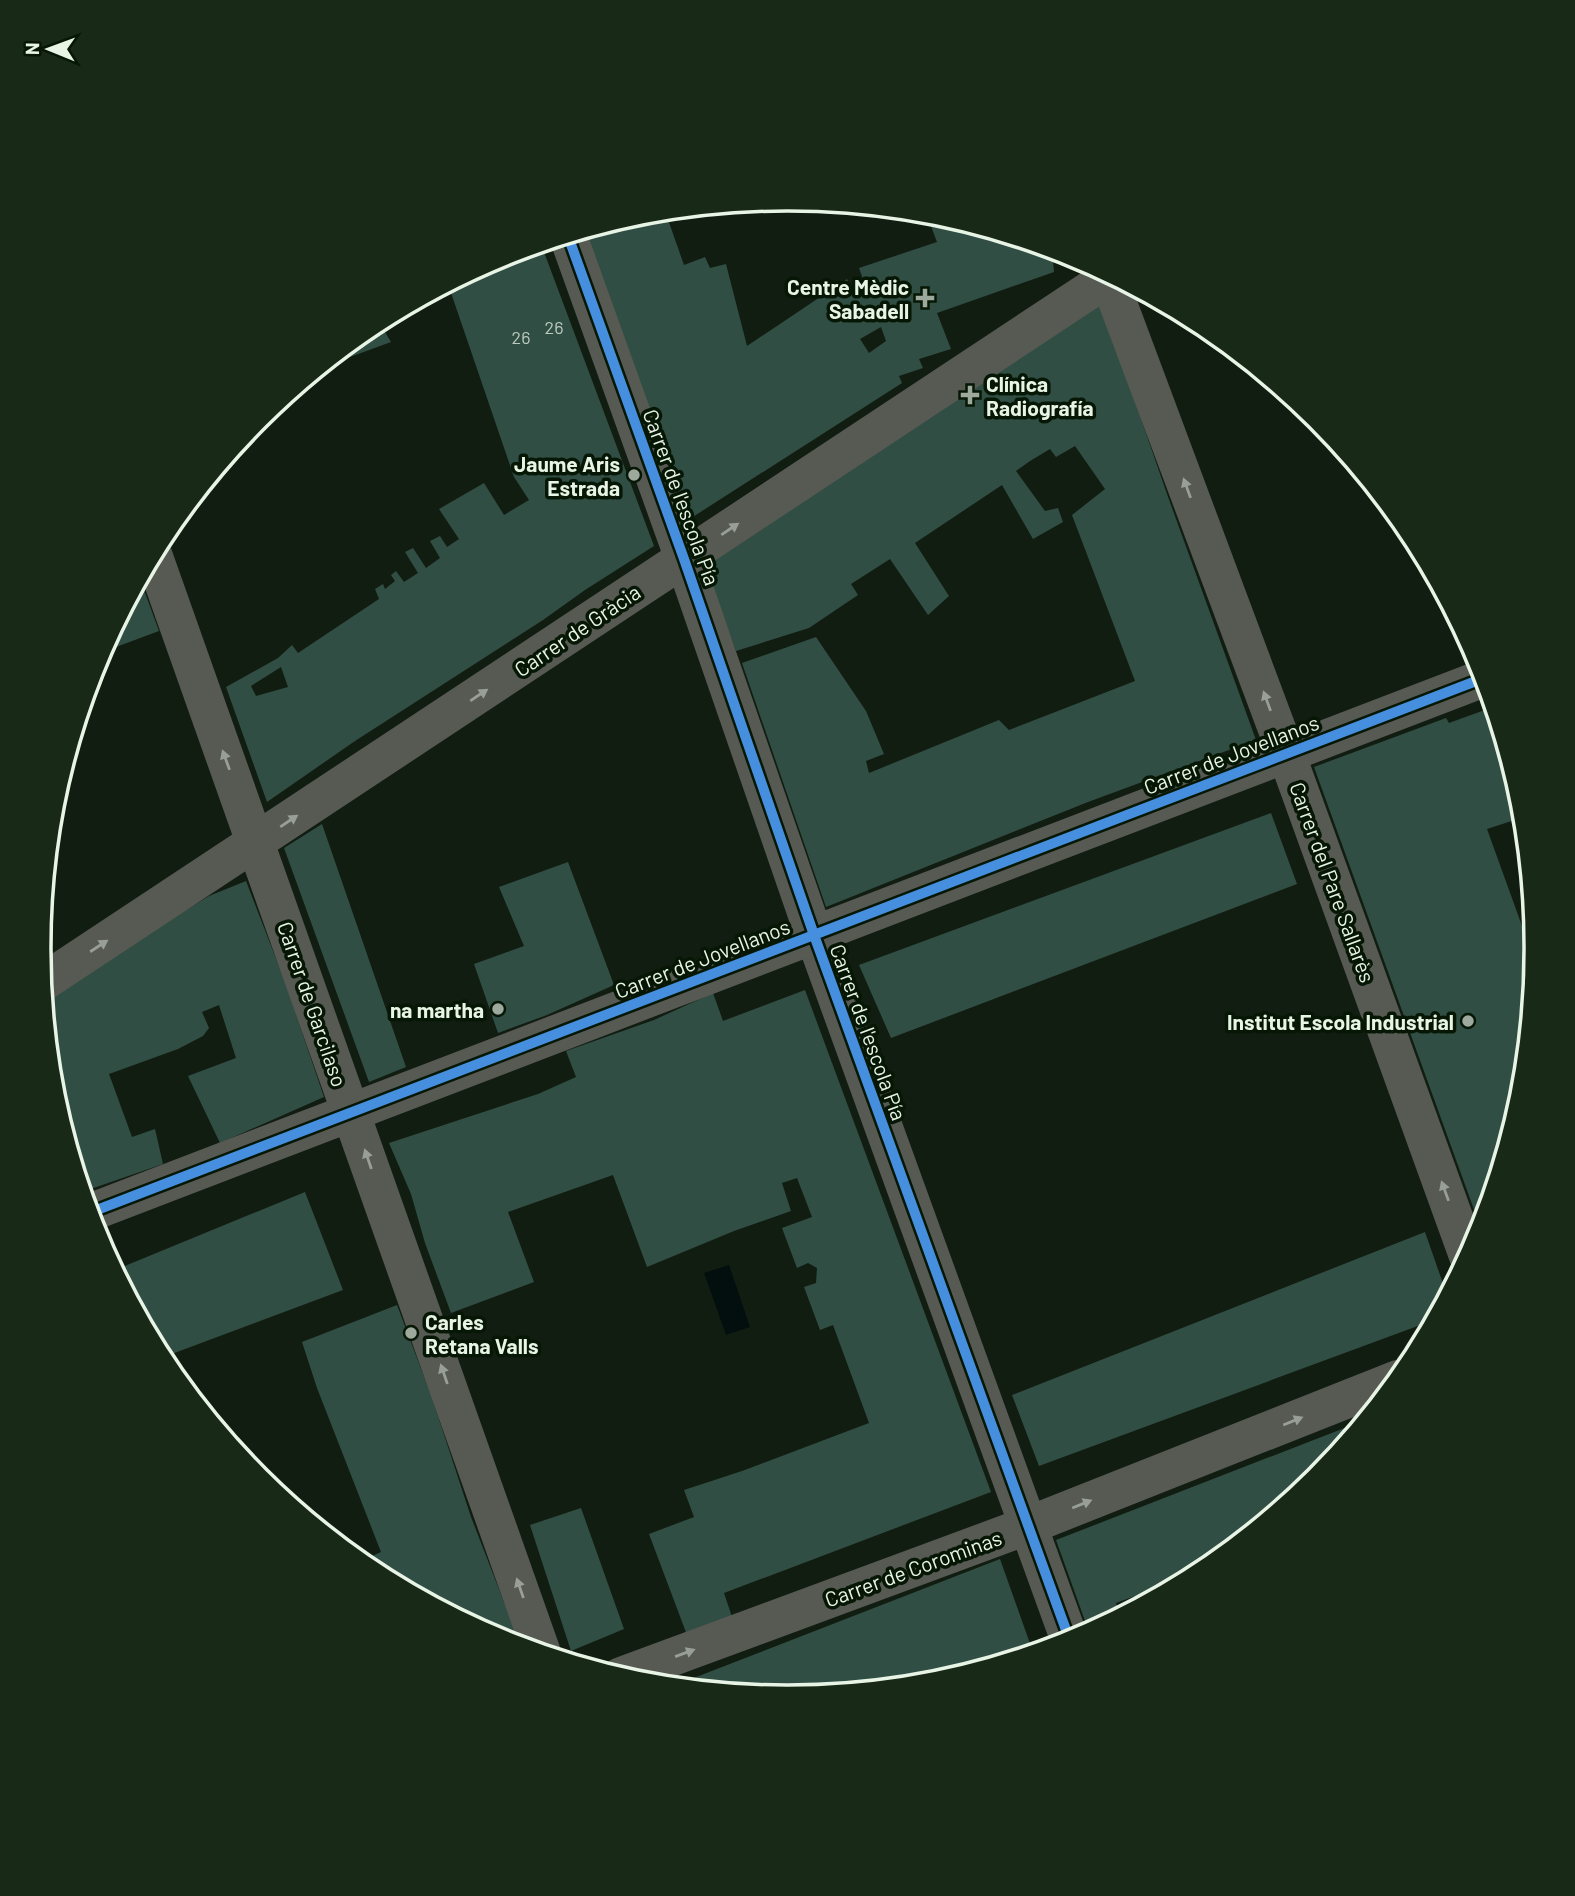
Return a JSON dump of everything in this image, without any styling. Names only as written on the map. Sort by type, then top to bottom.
[{"type":"street","name":"Carrer de l'escola Pía","points":[[571,244],[684,559],[814,935],[1066,1630]]},
{"type":"street","name":"Carrer de Gràcia","points":[[52,977],[1101,281]]},
{"type":"street","name":"Carrer del Pare Sallarès","points":[[1113,287],[1463,1242]]},
{"type":"street","name":"Carrer de Garcilaso","points":[[157,567],[538,1641]]},
{"type":"street","name":"Carrer de Jovellanos","points":[[99,1209],[1474,682]]},
{"type":"street","name":"Carrer de Corominas","points":[[638,1670],[1027,1526],[1379,1386]]},
{"type":"shaded area","points":[[729,1265],[750,1327],[726,1335],[704,1273]]},
{"type":"building","points":[[669,221],[684,265],[705,257],[710,268],[726,264],[747,346],[847,279],[851,289],[864,282],[859,268],[937,242],[931,225],[978,236],[1053,261],[1054,272],[937,313],[951,349],[919,359],[923,368],[899,376],[902,383],[688,520],[588,239]],"holes":[[[881,327],[886,341],[869,353],[860,339]]]},
{"type":"building","points":[[544,253],[654,546],[355,741],[267,802],[226,687],[278,658],[292,645],[298,653],[379,599],[375,589],[383,584],[385,589],[395,581],[391,575],[396,571],[404,582],[418,573],[405,552],[413,548],[426,568],[440,558],[430,541],[440,536],[447,547],[459,539],[439,509],[484,483],[504,515],[529,500],[514,477],[451,293]],"holes":[[[281,667],[288,687],[256,696],[251,686]]]},
{"type":"building","points":[[1101,303],[1256,740],[1088,802],[826,907],[742,663],[816,637],[866,711],[884,754],[866,761],[869,773],[999,720],[1009,730],[1135,681],[1072,515],[1105,489],[1075,446],[1056,457],[1050,449],[1030,461],[1016,471],[1045,511],[1058,508],[1063,522],[1033,539],[1002,485],[915,543],[949,596],[928,615],[890,559],[851,584],[858,595],[809,628],[736,651],[704,566]]},
{"type":"building","points":[[384,331],[391,342],[345,359]]},
{"type":"building","points":[[144,590],[159,631],[116,647]]},
{"type":"building","name":"Institut Escola Industrial","points":[[1485,711],[1499,757],[1513,821],[1487,829],[1524,931],[1523,996],[1510,1092],[1499,1139],[1475,1212],[1314,767],[1446,718],[1449,723]]},
{"type":"building","points":[[1271,813],[1297,884],[891,1038],[859,965]]},
{"type":"building","points":[[322,824],[406,1067],[369,1082],[284,848]]},
{"type":"building","points":[[568,862],[614,985],[547,1015],[498,1033],[474,964],[524,946],[499,887]]},
{"type":"building","points":[[246,881],[285,982],[324,1097],[220,1143],[188,1076],[236,1058],[219,1005],[202,1012],[209,1028],[203,1036],[178,1049],[109,1074],[132,1137],[155,1129],[163,1164],[91,1189],[65,1092],[52,997],[209,896]]},
{"type":"building","points":[[805,990],[991,1492],[724,1593],[732,1617],[687,1635],[649,1534],[694,1517],[684,1490],[869,1423],[833,1325],[820,1330],[804,1287],[816,1283],[817,1268],[808,1263],[797,1268],[782,1228],[812,1217],[797,1178],[782,1183],[791,1211],[647,1267],[613,1175],[508,1212],[534,1282],[451,1313],[425,1243],[411,1194],[389,1143],[538,1094],[576,1077],[566,1051],[654,1020],[713,993],[723,1021]]},
{"type":"building","points":[[305,1192],[343,1290],[173,1354],[149,1316],[124,1266]]},
{"type":"building","points":[[1425,1232],[1443,1284],[1420,1325],[1039,1466],[1012,1395]]},
{"type":"building","points":[[397,1305],[432,1398],[471,1517],[516,1633],[462,1609],[372,1557],[381,1552],[317,1388],[302,1342]]},
{"type":"building","points":[[1347,1427],[1308,1469],[1236,1533],[1156,1586],[1116,1603],[1117,1607],[1085,1622],[1056,1540]]},
{"type":"building","points":[[581,1508],[624,1629],[571,1651],[530,1525]]},
{"type":"building","points":[[1000,1559],[1030,1644],[931,1671],[836,1683],[788,1685],[693,1678]]},
{"type":"cycle path","points":[[571,244],[684,559],[814,935],[1066,1630]]},
{"type":"cycle path","points":[[99,1209],[1474,682]]},
{"type":"place","name":"Centre Mèdic Sabadell","points":[[925,298]]},
{"type":"place","name":"Clínica Radiografía","points":[[970,395]]},
{"type":"place","name":"Jaume Aris Estrada","points":[[634,475]]},
{"type":"place","name":"na martha","points":[[498,1009]]},
{"type":"place","name":"Institut Escola Industrial","points":[[1468,1021]]},
{"type":"place","name":"Carles Retana Valls","points":[[411,1333]]}]
